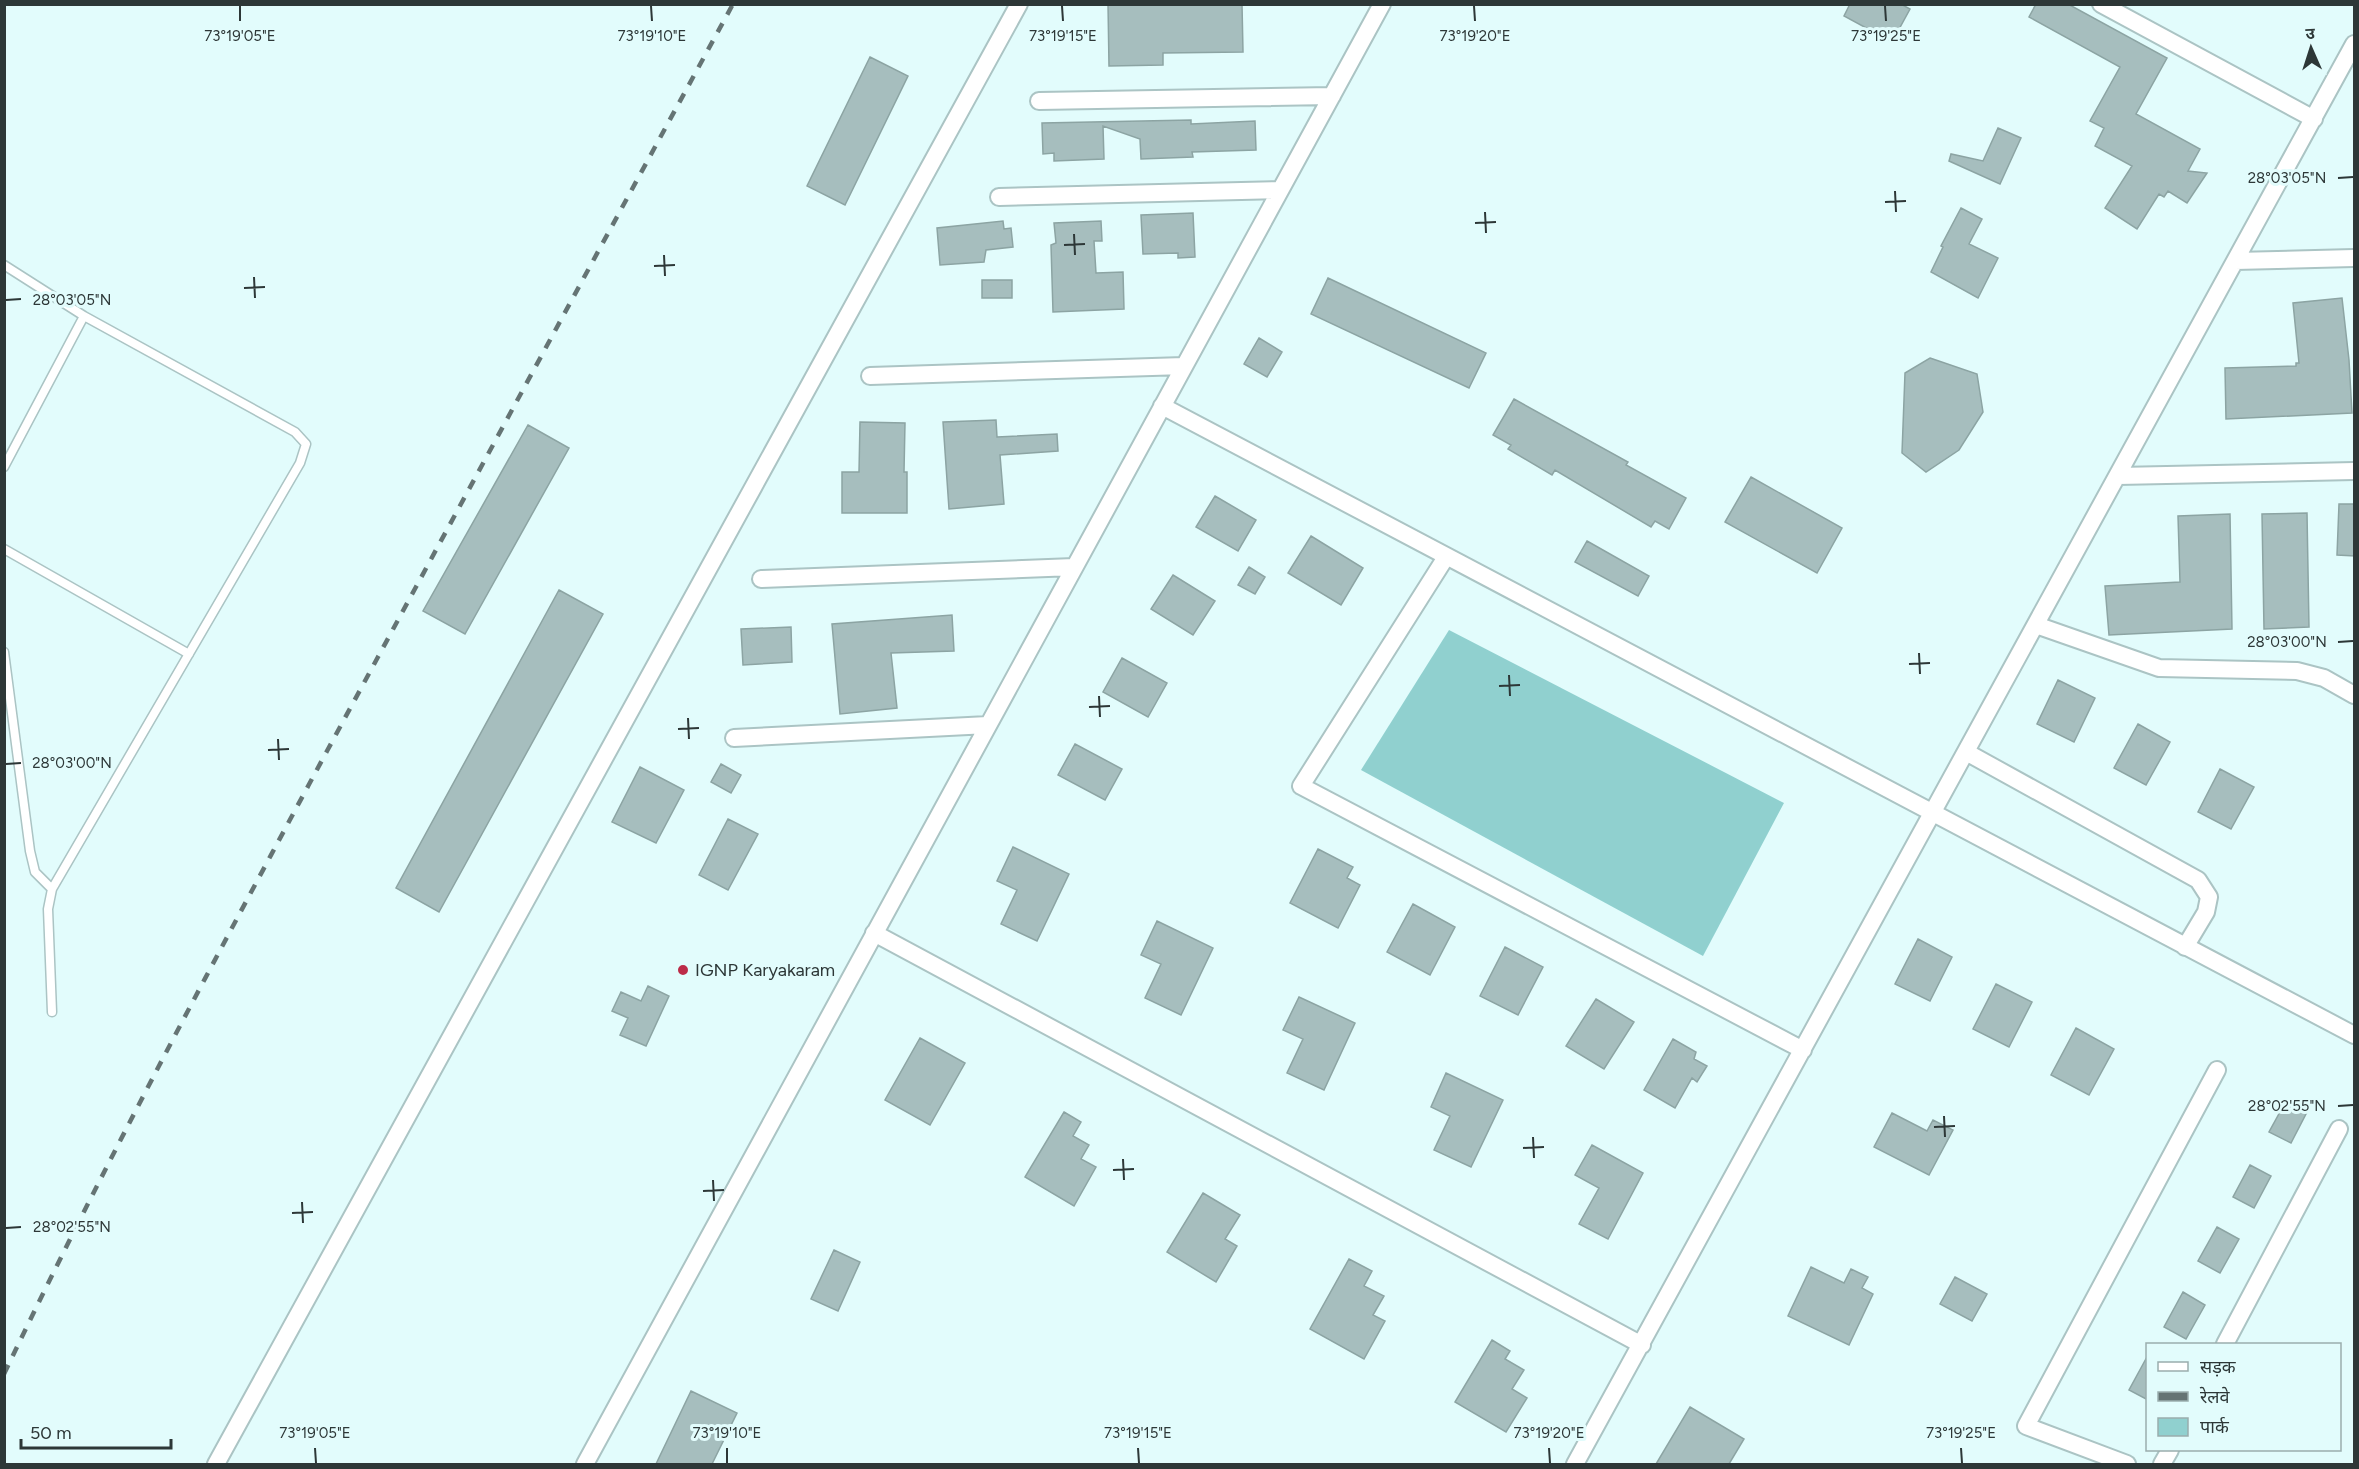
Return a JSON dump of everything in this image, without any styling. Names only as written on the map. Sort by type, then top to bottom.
[{"type":"street","points":[[216,1464],[1019,4]]},
{"type":"street","points":[[585,1464],[1382,4]]},
{"type":"street","points":[[2101,4],[2314,119]]},
{"type":"street","points":[[1575,1464],[2353,48]]},
{"type":"street","points":[[1040,101],[1332,96]]},
{"type":"street","points":[[999,197],[1280,190]]},
{"type":"street","points":[[2235,261],[2355,258]]},
{"type":"street","points":[[870,376],[1184,366]]},
{"type":"street","points":[[1162,406],[2355,1035]]},
{"type":"street","points":[[2118,476],[2355,471]]},
{"type":"street","points":[[1446,557],[1301,786],[1803,1050]]},
{"type":"street","points":[[761,579],[1074,567]]},
{"type":"street","points":[[2036,625],[2159,668],[2297,671],[2324,678],[2355,695]]},
{"type":"street","points":[[734,738],[988,724]]},
{"type":"street","points":[[1966,752],[2198,880],[2209,897],[2206,912],[2185,947]]},
{"type":"street","points":[[874,933],[1642,1345]]},
{"type":"street","points":[[2127,1464],[2026,1426],[2217,1070]]},
{"type":"street","points":[[2226,1343],[2338,1129]]},
{"type":"lane","points":[[4,265],[84,316],[296,432],[306,444],[300,463],[52,890],[48,909],[52,1012]]},
{"type":"lane","points":[[4,467],[84,316]]},
{"type":"lane","points":[[4,549],[189,654]]},
{"type":"lane","points":[[4,652],[30,851],[35,872],[52,890]]},
{"type":"green space","points":[[1449,630],[1784,803],[1703,956],[1361,770]]},
{"type":"building","points":[[1108,4],[1242,4],[1243,52],[1163,53],[1163,65],[1109,66]]},
{"type":"building","points":[[1850,4],[1901,4],[1910,9],[1892,42],[1844,16]]},
{"type":"building","points":[[2036,4],[2068,4],[2167,58],[2136,114],[2200,149],[2188,171],[2207,173],[2187,203],[2168,191],[2164,197],[2159,194],[2137,229],[2105,208],[2132,166],[2095,146],[2104,128],[2090,121],[2120,67],[2029,17]]},
{"type":"building","points":[[870,57],[908,76],[845,205],[807,186]]},
{"type":"building","points":[[1191,120],[1191,124],[1255,121],[1256,150],[1192,152],[1193,157],[1141,159],[1140,139],[1103,126],[1104,159],[1054,161],[1054,153],[1043,154],[1042,123]]},
{"type":"building","points":[[1998,128],[2021,138],[2000,184],[1949,161],[1951,154],[1983,161]]},
{"type":"building","points":[[1961,208],[1982,219],[1969,244],[1998,258],[1978,298],[1931,272],[1943,247],[1941,246]]},
{"type":"building","points":[[1193,213],[1195,257],[1178,258],[1178,253],[1143,254],[1141,215]]},
{"type":"building","points":[[1003,221],[1004,229],[1011,228],[1013,247],[986,250],[984,262],[940,265],[937,228]]},
{"type":"building","points":[[1101,221],[1102,241],[1094,241],[1096,273],[1123,272],[1124,309],[1053,312],[1051,245],[1056,243],[1054,223]]},
{"type":"building","points":[[1328,278],[1486,353],[1469,388],[1311,314]]},
{"type":"building","points":[[982,280],[1012,280],[1012,298],[982,298]]},
{"type":"building","points":[[2342,298],[2352,413],[2226,419],[2225,368],[2296,366],[2296,363],[2299,363],[2293,303]]},
{"type":"building","points":[[1259,338],[1282,352],[1267,377],[1244,364]]},
{"type":"building","points":[[1930,358],[1977,374],[1983,412],[1959,450],[1926,472],[1902,453],[1905,373]]},
{"type":"building","points":[[1514,399],[1628,462],[1626,465],[1686,498],[1669,529],[1655,521],[1651,527],[1555,470],[1552,475],[1508,449],[1511,445],[1493,435]]},
{"type":"building","points":[[996,420],[997,437],[1057,434],[1058,451],[1000,455],[1004,504],[949,509],[943,422]]},
{"type":"building","points":[[860,422],[905,423],[904,472],[907,472],[907,513],[842,513],[842,472],[859,472]]},
{"type":"building","points":[[528,425],[569,448],[465,634],[423,611]]},
{"type":"building","points":[[1751,477],[1842,528],[1817,573],[1725,522]]},
{"type":"building","points":[[1215,496],[1256,520],[1238,551],[1196,527]]},
{"type":"building","points":[[2339,504],[2355,504],[2355,556],[2337,555]]},
{"type":"building","points":[[2307,513],[2309,627],[2264,629],[2262,514]]},
{"type":"building","points":[[2230,514],[2232,629],[2109,635],[2105,586],[2180,582],[2178,516]]},
{"type":"building","points":[[1311,536],[1363,568],[1341,605],[1288,573]]},
{"type":"building","points":[[1587,541],[1649,576],[1638,596],[1575,562]]},
{"type":"building","points":[[1249,567],[1265,577],[1255,594],[1238,585]]},
{"type":"building","points":[[1173,575],[1215,601],[1193,635],[1151,609]]},
{"type":"building","points":[[559,590],[603,614],[439,912],[396,888]]},
{"type":"building","points":[[952,615],[954,651],[891,653],[897,708],[840,714],[832,624]]},
{"type":"building","points":[[791,627],[792,662],[743,665],[741,629]]},
{"type":"building","points":[[1122,658],[1167,683],[1148,717],[1103,692]]},
{"type":"building","points":[[2058,680],[2095,698],[2074,742],[2037,724]]},
{"type":"building","points":[[2138,724],[2170,742],[2146,785],[2114,768]]},
{"type":"building","points":[[1075,744],[1122,769],[1105,800],[1058,775]]},
{"type":"building","points":[[721,764],[741,775],[731,793],[711,782]]},
{"type":"building","points":[[640,767],[684,790],[656,843],[612,822]]},
{"type":"building","points":[[2220,769],[2254,787],[2231,829],[2198,812]]},
{"type":"building","points":[[728,819],[758,834],[728,890],[699,875]]},
{"type":"building","points":[[1013,847],[1069,874],[1037,941],[1001,924],[1017,890],[997,881]]},
{"type":"building","points":[[1318,849],[1353,867],[1347,878],[1360,885],[1338,928],[1290,903]]},
{"type":"building","points":[[1413,904],[1455,927],[1430,975],[1387,952]]},
{"type":"building","points":[[1157,921],[1213,948],[1181,1015],[1145,998],[1161,964],[1141,955]]},
{"type":"building","points":[[1918,939],[1952,957],[1930,1001],[1895,984]]},
{"type":"building","points":[[1505,947],[1543,967],[1518,1015],[1480,996]]},
{"type":"building","points":[[1996,984],[2032,1002],[2009,1047],[1973,1029]]},
{"type":"building","points":[[648,986],[669,996],[646,1046],[620,1035],[628,1018],[612,1011],[621,992],[641,1001]]},
{"type":"building","points":[[1299,997],[1355,1023],[1324,1090],[1287,1073],[1303,1039],[1283,1030]]},
{"type":"building","points":[[1596,999],[1634,1022],[1604,1069],[1566,1046]]},
{"type":"building","points":[[2076,1028],[2114,1049],[2089,1095],[2051,1075]]},
{"type":"building","points":[[920,1038],[965,1063],[930,1125],[885,1100]]},
{"type":"building","points":[[1673,1039],[1696,1052],[1694,1059],[1707,1066],[1697,1082],[1692,1078],[1675,1108],[1644,1090]]},
{"type":"building","points":[[1446,1073],[1503,1100],[1471,1167],[1434,1150],[1450,1116],[1431,1107]]},
{"type":"building","points":[[2286,1101],[2307,1112],[2291,1143],[2269,1132]]},
{"type":"building","points":[[1064,1112],[1081,1122],[1073,1136],[1089,1145],[1081,1159],[1096,1167],[1074,1206],[1025,1177]]},
{"type":"building","points":[[1892,1113],[1927,1131],[1933,1120],[1953,1130],[1929,1175],[1874,1147]]},
{"type":"building","points":[[1592,1145],[1643,1173],[1608,1239],[1579,1224],[1599,1188],[1575,1175]]},
{"type":"building","points":[[2250,1165],[2271,1176],[2254,1208],[2233,1197]]},
{"type":"building","points":[[1203,1193],[1240,1215],[1225,1239],[1237,1246],[1216,1282],[1167,1252]]},
{"type":"building","points":[[2217,1227],[2239,1239],[2220,1273],[2198,1261]]},
{"type":"building","points":[[834,1250],[860,1262],[838,1311],[811,1299]]},
{"type":"building","points":[[1349,1259],[1372,1271],[1364,1286],[1384,1296],[1373,1315],[1385,1321],[1364,1359],[1310,1329]]},
{"type":"building","points":[[1811,1267],[1844,1283],[1851,1269],[1868,1277],[1862,1288],[1873,1294],[1849,1345],[1788,1316]]},
{"type":"building","points":[[1955,1277],[1987,1294],[1972,1321],[1940,1304]]},
{"type":"building","points":[[2183,1292],[2205,1305],[2186,1339],[2164,1327]]},
{"type":"building","points":[[1492,1340],[1510,1351],[1505,1359],[1524,1370],[1512,1389],[1527,1398],[1506,1432],[1455,1402]]},
{"type":"building","points":[[2146,1359],[2146,1399],[2129,1390]]},
{"type":"building","points":[[691,1391],[737,1413],[712,1464],[656,1464]]},
{"type":"building","points":[[1690,1407],[1744,1439],[1729,1464],[1656,1464]]},
{"type":"railway","points":[[4,1374],[121,1138],[203,983],[733,4]]},
{"type":"place","name":"IGNP Karyakaram","points":[[683,970]]}]
